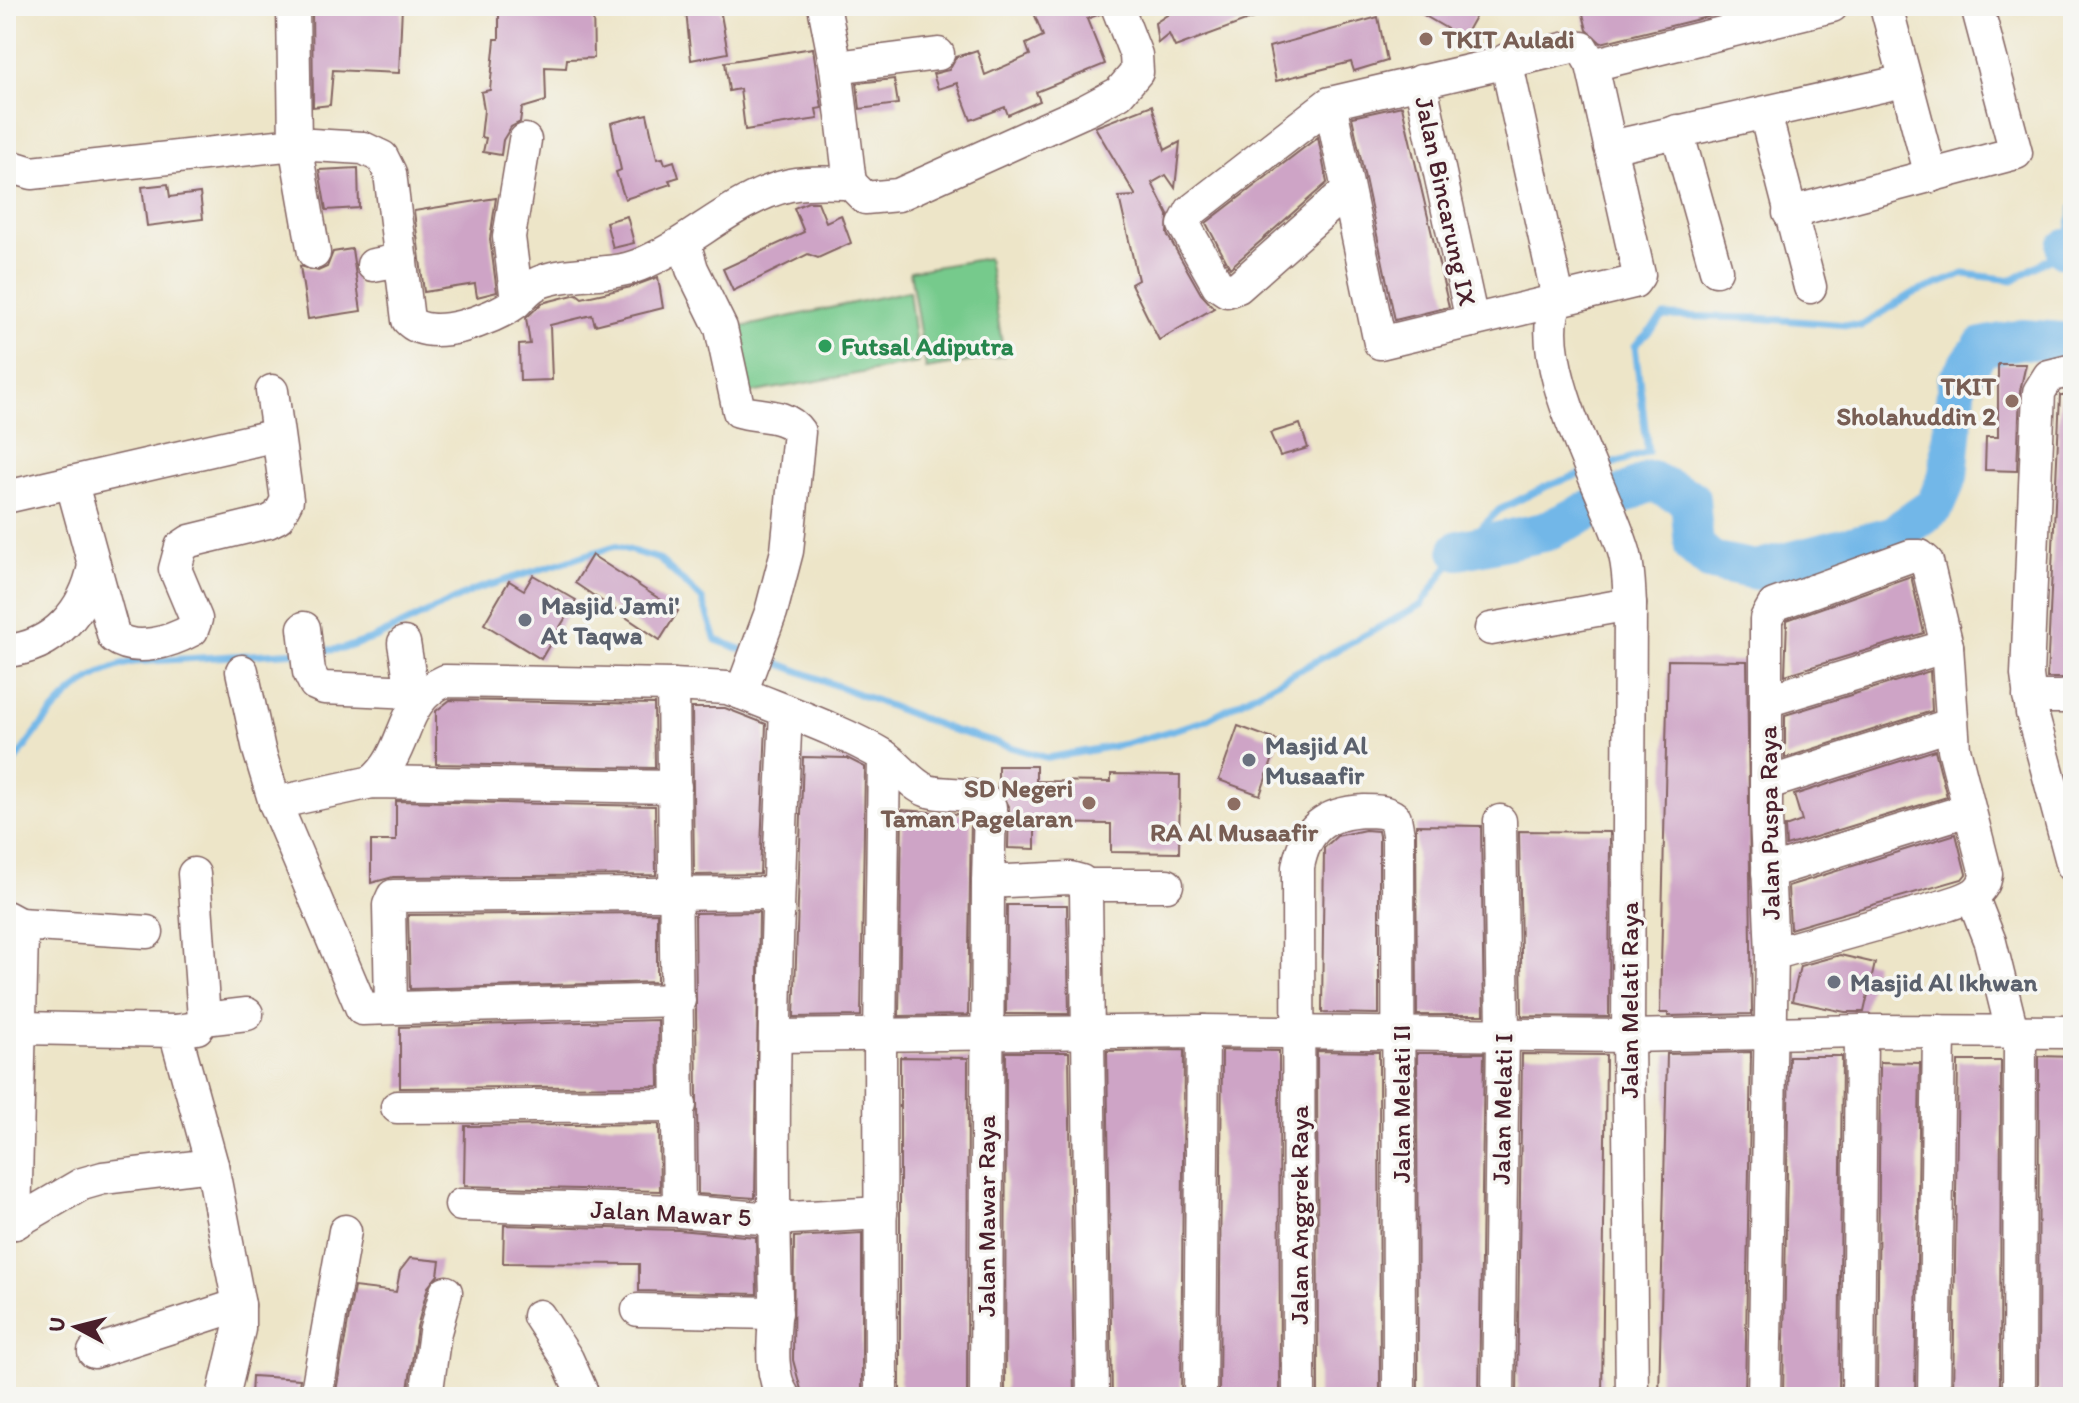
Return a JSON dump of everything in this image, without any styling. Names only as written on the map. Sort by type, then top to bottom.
[{"type":"street","points":[[293,6],[295,144],[314,253]]},
{"type":"street","points":[[824,6],[836,67],[850,183],[865,198],[898,195],[1119,93],[1133,81],[1137,64],[1117,6]]},
{"type":"street","points":[[1592,65],[1832,6]]},
{"type":"street","points":[[1886,6],[1931,176]]},
{"type":"street","points":[[1789,213],[2016,153],[1977,6]]},
{"type":"street","points":[[1330,103],[1380,343],[1634,282],[1639,275],[1592,65],[1582,48],[1572,47],[1506,60],[1330,103],[1191,211],[1184,225],[1218,285],[1227,291],[1238,287],[1348,190]]},
{"type":"street","points":[[836,67],[938,54]]},
{"type":"street","points":[[1506,60],[1558,298]]},
{"type":"street","name":"Jalan Bincarung IX","points":[[1420,81],[1472,321]]},
{"type":"street","points":[[1610,147],[1904,81]]},
{"type":"street","points":[[1765,113],[1810,287]]},
{"type":"street","points":[[1677,131],[1716,270]]},
{"type":"street","points":[[517,301],[509,237],[525,140]]},
{"type":"street","points":[[6,165],[32,173],[295,144],[363,148],[382,157],[390,173],[387,262],[405,313],[416,328],[459,327],[484,320],[517,301],[529,287],[546,279],[637,266],[684,242],[745,203],[774,190],[809,182],[850,183]]},
{"type":"street","points":[[684,242],[692,269],[721,328],[739,411],[776,417],[794,425],[799,432],[787,551],[758,650],[741,693]]},
{"type":"street","name":"Jalan Melati Raya","points":[[1558,298],[1552,311],[1551,337],[1585,461],[1625,557],[1630,604],[1628,1036],[1632,1397]]},
{"type":"street","points":[[2073,370],[2049,376],[2042,383],[2038,402],[2027,675],[2029,697],[2064,804],[2073,866]]},
{"type":"street","points":[[72,484],[110,630],[118,640],[141,645],[192,630],[196,619],[175,569],[177,555],[190,541],[278,517],[287,500],[272,391]]},
{"type":"street","points":[[6,497],[277,435]]},
{"type":"street","name":"Jalan Puspa Raya","points":[[1764,1397],[1772,1034],[1766,701],[1768,611],[1774,605],[1910,556],[1920,556],[1927,562],[1947,646]]},
{"type":"street","points":[[6,651],[38,644],[63,627],[75,613],[91,583],[94,566]]},
{"type":"street","points":[[1491,629],[1630,604]]},
{"type":"street","points":[[372,782],[394,759],[414,697],[404,643]]},
{"type":"street","points":[[1766,701],[1947,646],[1950,725],[1968,810],[1986,874],[1982,888],[1972,896],[1772,954]]},
{"type":"street","points":[[306,648],[315,684],[324,688],[414,697],[445,681],[727,688],[884,756],[880,1036],[881,1397]]},
{"type":"street","points":[[242,671],[259,750],[275,803],[362,1009],[679,1000]]},
{"type":"street","points":[[673,685],[679,1000],[679,1211]]},
{"type":"street","points":[[2029,697],[2073,697]]},
{"type":"street","points":[[784,1397],[775,1373],[773,1219],[777,893],[786,711]]},
{"type":"street","points":[[1768,783],[1950,725]]},
{"type":"street","name":"Jalan Mawar Raya","points":[[884,756],[924,790],[950,797],[980,796],[987,800],[990,807],[986,1397]]},
{"type":"street","points":[[275,803],[372,782],[675,787]]},
{"type":"street","points":[[1768,872],[1968,810]]},
{"type":"street","name":"Jalan Anggrek Raya","points":[[1299,1397],[1301,1033],[1297,912],[1301,846],[1311,831],[1334,816],[1358,811],[1390,814]]},
{"type":"street","name":"Jalan Melati II","points":[[1390,814],[1395,818],[1398,834],[1402,1032],[1399,1397]]},
{"type":"street","name":"Jalan Melati I","points":[[1498,1397],[1503,1034],[1500,821]]},
{"type":"street","points":[[194,874],[189,1025],[239,1305],[239,1329],[223,1397]]},
{"type":"street","points":[[988,882],[1070,878],[1085,885],[1167,885]]},
{"type":"street","points":[[1085,885],[1090,1033],[1093,1397]]},
{"type":"street","points":[[391,1007],[389,905],[393,896],[777,893]]},
{"type":"street","points":[[1972,896],[1990,942],[2016,1031],[2019,1397]]},
{"type":"street","points":[[12,921],[147,932]]},
{"type":"street","points":[[11,1221],[21,1028],[22,935],[12,921]]},
{"type":"street","points":[[21,1028],[189,1025],[247,1014]]},
{"type":"street","points":[[775,1036],[1203,1031],[1628,1036],[1861,1031],[2073,1032]]},
{"type":"street","points":[[1200,1397],[1203,1031]]},
{"type":"street","points":[[1858,1397],[1861,1031]]},
{"type":"street","points":[[1934,1397],[1939,1031]]},
{"type":"street","points":[[397,1107],[680,1105]]},
{"type":"street","points":[[11,1221],[82,1184],[103,1178],[212,1165]]},
{"type":"street","name":"Jalan Mawar 5","points":[[461,1205],[679,1211],[773,1219],[881,1213]]},
{"type":"street","points":[[316,1397],[345,1231]]},
{"type":"street","points":[[426,1397],[435,1332],[446,1292]]},
{"type":"street","points":[[94,1352],[239,1305]]},
{"type":"street","points":[[638,1310],[776,1313]]},
{"type":"street","points":[[539,1316],[567,1359],[584,1397]]},
{"type":"green space","points":[[988,258],[1004,356],[926,369],[910,271]]},
{"type":"green space","name":"Futsal Adiputra","points":[[909,291],[918,363],[739,395],[732,329]]},
{"type":"building","points":[[312,6],[402,6],[399,73],[333,70],[330,105],[313,107]]},
{"type":"building","points":[[499,6],[593,6],[594,58],[567,59],[566,68],[545,67],[546,101],[522,108],[520,122],[511,127],[503,140],[501,155],[483,152],[486,138],[481,137],[484,110],[481,92],[490,90],[495,39],[499,39]]},
{"type":"building","points":[[1053,6],[1098,6],[1100,14],[1087,19],[1105,64],[1036,92],[1040,101],[1008,115],[1005,107],[971,120],[957,83],[938,89],[933,74],[949,70],[956,57],[977,50],[985,75],[1030,55],[1026,44],[1043,36],[1034,13]]},
{"type":"building","points":[[1181,6],[1281,8],[1175,47],[1169,34],[1158,43],[1155,23]]},
{"type":"building","points":[[1408,6],[1481,6],[1463,38]]},
{"type":"building","points":[[1581,6],[1752,6],[1601,43],[1587,30]]},
{"type":"building","points":[[720,9],[728,53],[691,60],[686,11]]},
{"type":"building","points":[[1378,17],[1387,61],[1354,71],[1351,62],[1276,81],[1269,47]]},
{"type":"building","points":[[813,48],[822,108],[816,109],[818,119],[745,130],[740,89],[729,91],[725,62]]},
{"type":"building","points":[[894,79],[898,104],[860,109],[857,83]]},
{"type":"building","points":[[1152,105],[1165,150],[1180,142],[1175,188],[1166,175],[1152,183],[1168,215],[1167,234],[1201,294],[1214,308],[1159,340],[1131,284],[1138,280],[1119,197],[1136,196],[1095,127]]},
{"type":"building","points":[[1402,106],[1449,307],[1395,320],[1352,117]]},
{"type":"building","points":[[647,114],[657,159],[663,158],[665,164],[674,161],[679,177],[669,180],[671,184],[625,199],[616,172],[621,170],[611,123]]},
{"type":"building","points":[[1318,137],[1327,183],[1230,268],[1206,223]]},
{"type":"building","points":[[358,168],[359,208],[326,210],[319,170]]},
{"type":"building","points":[[168,184],[170,197],[200,193],[203,219],[147,226],[142,187]]},
{"type":"building","points":[[496,198],[490,239],[497,292],[477,297],[475,284],[424,292],[414,211]]},
{"type":"building","points":[[808,202],[818,202],[826,222],[841,215],[851,243],[818,258],[808,254],[733,291],[723,269],[804,232],[794,208]]},
{"type":"building","points":[[627,216],[634,243],[613,248],[606,222]]},
{"type":"building","points":[[352,249],[361,311],[308,319],[300,266],[318,271],[327,267],[333,252]]},
{"type":"building","points":[[658,277],[663,308],[595,325],[592,315],[550,325],[552,380],[520,381],[519,345],[530,344],[526,318],[542,303],[577,294],[582,298],[631,287]]},
{"type":"building","name":"TKIT Sholahuddin 2","points":[[1998,364],[2026,364],[2020,391],[2017,471],[1985,470],[1986,437],[1998,437]]},
{"type":"building","points":[[2060,395],[2073,395],[2073,678],[2047,678]]},
{"type":"building","points":[[1300,424],[1308,448],[1280,456],[1270,433]]},
{"type":"building","points":[[592,555],[678,611],[660,640],[575,583]]},
{"type":"building","name":"Masjid Jami' At Taqwa","points":[[533,575],[576,600],[541,659],[484,624],[509,581],[524,590]]},
{"type":"building","points":[[1911,576],[1924,633],[1785,675],[1787,620]]},
{"type":"building","points":[[1668,660],[1747,661],[1752,1014],[1668,1016],[1668,1013],[1660,1013]]},
{"type":"building","points":[[1930,671],[1932,711],[1785,758],[1785,715]]},
{"type":"building","points":[[450,700],[654,704],[655,768],[436,764],[436,711]]},
{"type":"building","points":[[692,708],[725,708],[766,724],[760,874],[694,875]]},
{"type":"building","name":"Masjid Al Musaafir","points":[[1238,726],[1279,741],[1260,795],[1219,780]]},
{"type":"building","points":[[1935,750],[1947,797],[1786,846],[1785,827],[1802,821],[1794,795]]},
{"type":"building","points":[[803,757],[847,758],[865,767],[861,1016],[794,1017]]},
{"type":"building","name":"SD Negeri Taman Pagelaran","points":[[998,766],[1036,766],[1036,781],[1111,782],[1111,774],[1180,775],[1179,853],[1111,852],[1111,824],[1035,823],[1035,849],[1008,848],[1009,808],[998,788]]},
{"type":"building","points":[[396,801],[655,806],[656,875],[393,877],[371,883],[371,841],[396,841]]},
{"type":"building","points":[[902,810],[971,815],[968,1015],[899,1016]]},
{"type":"building","points":[[1416,825],[1481,826],[1484,1015],[1417,1015]]},
{"type":"building","points":[[1365,830],[1378,831],[1379,836],[1379,1014],[1322,1013],[1324,848],[1337,836]]},
{"type":"building","points":[[1519,831],[1610,832],[1609,1017],[1522,1016]]},
{"type":"building","points":[[1956,834],[1966,874],[1962,879],[1790,929],[1788,886]]},
{"type":"building","points":[[1007,905],[1067,905],[1069,1014],[1006,1014]]},
{"type":"building","points":[[759,912],[755,1198],[698,1194],[695,913]]},
{"type":"building","points":[[657,913],[657,982],[410,989],[408,915]]},
{"type":"building","name":"Masjid Al Ikhwan","points":[[1840,955],[1875,963],[1864,1012],[1845,1012],[1792,1001],[1800,966]]},
{"type":"building","points":[[658,1020],[659,1086],[400,1088],[400,1027]]},
{"type":"building","points":[[1184,1050],[1181,1397],[1112,1397],[1107,1051]]},
{"type":"building","points":[[1222,1050],[1279,1051],[1280,1397],[1219,1396]]},
{"type":"building","points":[[1317,1051],[1379,1052],[1380,1397],[1318,1397]]},
{"type":"building","points":[[1006,1052],[1069,1052],[1074,1397],[1005,1397]]},
{"type":"building","points":[[1751,1052],[1745,1397],[1659,1397],[1667,1054]]},
{"type":"building","points":[[1417,1053],[1484,1053],[1479,1397],[1418,1397]]},
{"type":"building","points":[[1522,1054],[1606,1055],[1602,1397],[1517,1397]]},
{"type":"building","points":[[1789,1056],[1842,1056],[1839,1397],[1783,1397]]},
{"type":"building","points":[[2039,1056],[2073,1057],[2073,1397],[2038,1397]]},
{"type":"building","points":[[900,1057],[968,1058],[967,1397],[900,1397]]},
{"type":"building","points":[[1958,1061],[2001,1061],[2000,1397],[1953,1397]]},
{"type":"building","points":[[1880,1062],[1920,1063],[1915,1397],[1877,1397]]},
{"type":"building","points":[[659,1124],[660,1191],[464,1186],[465,1126]]},
{"type":"building","points":[[504,1225],[678,1230],[756,1237],[757,1294],[639,1291],[639,1264],[503,1263]]},
{"type":"building","points":[[862,1233],[862,1397],[803,1397],[793,1360],[794,1237]]},
{"type":"building","points":[[410,1258],[440,1261],[438,1275],[428,1287],[417,1327],[407,1397],[335,1397],[354,1287],[396,1292],[400,1271]]},
{"type":"building","points":[[252,1376],[300,1379],[297,1397],[251,1397]]},
{"type":"waterway","points":[[1600,468],[1648,452],[1635,346],[1664,316],[1756,318],[1861,326],[1912,294],[1964,274],[2013,280],[2066,249],[2073,207]]},
{"type":"waterway","points":[[2066,249],[2073,252]]},
{"type":"waterway","points":[[1459,550],[1544,532],[1651,481],[1690,499],[1694,546],[1711,561],[1756,570],[1892,536],[1935,506],[1948,476],[1957,381],[1982,347],[2022,339],[2073,343]]},
{"type":"waterway","points":[[762,657],[952,730],[1048,758],[1125,744],[1204,721],[1421,605],[1459,550],[1499,510],[1549,485],[1584,473]]},
{"type":"waterway","points":[[315,651],[342,649],[375,638],[474,590],[615,546],[659,559],[702,599],[716,640],[746,651]]},
{"type":"waterway","points":[[6,772],[60,704],[75,690],[110,669],[133,662],[299,652]]},
{"type":"place","name":"TKIT Auladi","points":[[1426,39]]},
{"type":"place","name":"Futsal Adiputra","points":[[825,346]]},
{"type":"place","name":"TKIT Sholahuddin 2","points":[[2012,401]]},
{"type":"place","name":"Masjid Jami' At Taqwa","points":[[525,620]]},
{"type":"place","name":"Masjid Al Musaafir","points":[[1249,760]]},
{"type":"place","name":"SD Negeri Taman Pagelaran","points":[[1089,803]]},
{"type":"place","name":"RA Al Musaafir","points":[[1234,804]]},
{"type":"place","name":"Masjid Al Ikhwan","points":[[1834,982]]}]
